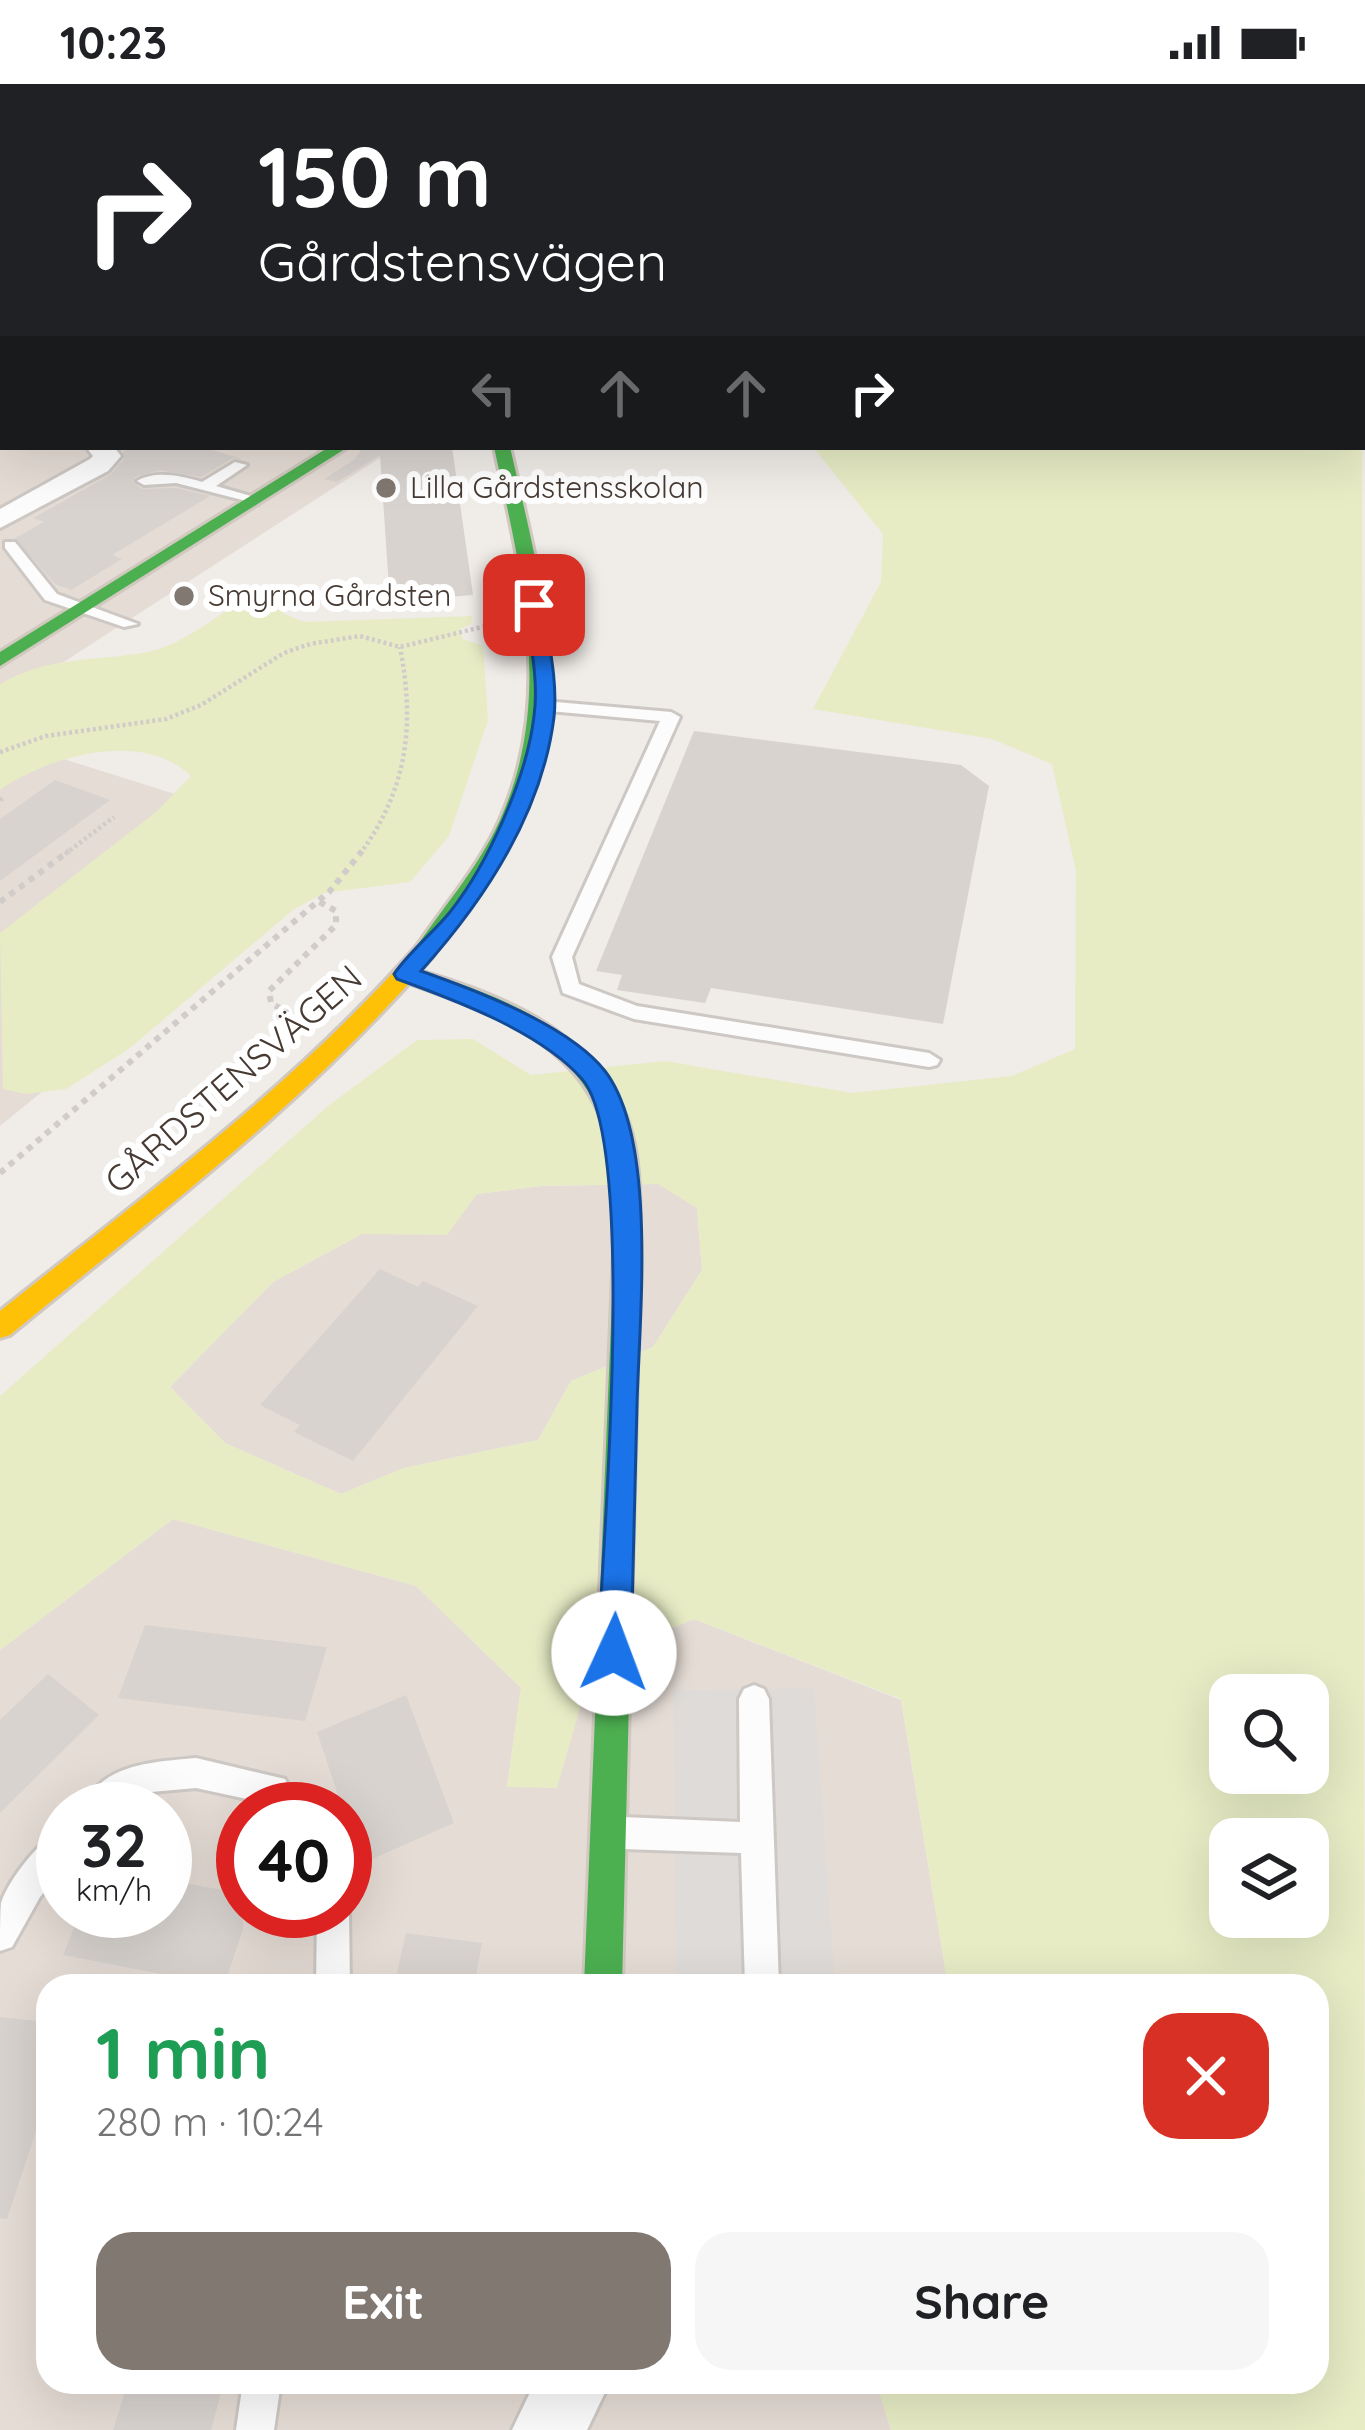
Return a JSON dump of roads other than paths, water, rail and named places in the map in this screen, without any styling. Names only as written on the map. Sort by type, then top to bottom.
[{"type":"street","points":[[5,532],[99,465],[108,455],[102,450]]},
{"type":"street","points":[[0,660],[335,450]]},
{"type":"street","name":"GÅRDSTENSVÄGEN","points":[[0,1327],[280,1096],[460,914],[499,850],[537,749],[544,706],[538,629],[503,450]]},
{"type":"street","points":[[405,974],[467,995],[566,1050],[596,1077],[613,1115],[623,1161],[627,1249],[604,1974]]},
{"type":"street","points":[[548,2430],[568,2394]]},
{"type":"lane","points":[[204,487],[240,465]]},
{"type":"lane","points":[[144,481],[177,479],[254,501]]},
{"type":"lane","points":[[5,532],[51,597],[130,624]]},
{"type":"lane","points":[[544,706],[671,717],[562,956],[570,988],[634,1012],[929,1060]]},
{"type":"lane","points":[[754,1699],[762,1974]]},
{"type":"lane","points":[[130,1782],[196,1774],[235,1782]]},
{"type":"lane","points":[[608,1832],[756,1838]]},
{"type":"lane","points":[[0,1935],[36,1877]]},
{"type":"lane","points":[[332,1974],[333,1938]]},
{"type":"lane","points":[[255,2430],[260,2394]]},
{"type":"place","name":"Lilla Gårdstensskolan","points":[[386,488]]},
{"type":"place","name":"Smyrna Gårdsten","points":[[184,596]]}]
